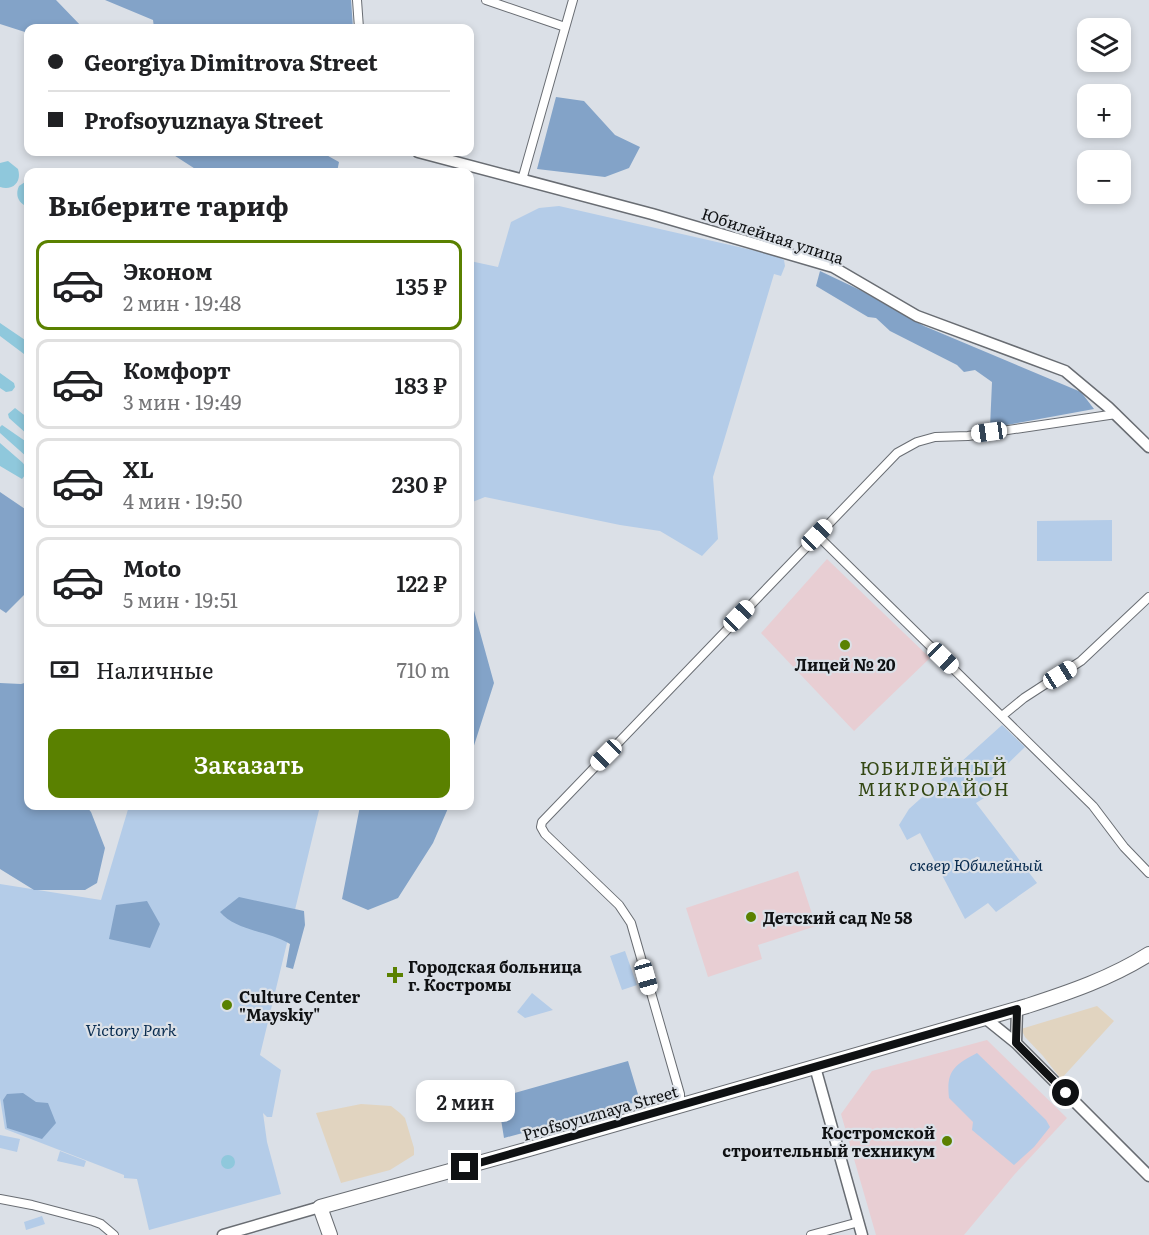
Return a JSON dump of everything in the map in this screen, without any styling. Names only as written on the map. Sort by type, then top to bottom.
[{"type":"highway","name":"Profsoyuznaya Street","points":[[320,1207],[1017,1009],[1092,984],[1149,954]]},
{"type":"highway","points":[[320,1207],[330,1235]]},
{"type":"street","points":[[357,0],[359,24]]},
{"type":"street","points":[[486,0],[565,27]]},
{"type":"street","points":[[522,180],[573,0]]},
{"type":"street","name":"Юбилейная улица","points":[[433,156],[652,214],[833,267],[917,316],[1065,371],[1116,414],[1149,447]]},
{"type":"street","points":[[680,1106],[680,1094],[631,923],[619,905],[545,834],[541,827],[542,822],[897,453],[916,442],[935,438],[968,436],[1116,414]]},
{"type":"street","points":[[817,535],[1093,806],[1124,847],[1149,873]]},
{"type":"street","points":[[1002,716],[1024,698],[1081,661],[1149,597]]},
{"type":"street","points":[[1016,1043],[1017,1009]]},
{"type":"street","points":[[985,1018],[1016,1043],[1149,1176]]},
{"type":"street","points":[[815,1067],[862,1235]]},
{"type":"street","points":[[0,1199],[93,1221],[101,1224],[114,1235]]},
{"type":"street","name":"Profsoyuznaya Street","points":[[223,1235],[320,1207]]},
{"type":"street","points":[[811,1235],[859,1222]]},
{"type":"shaded area","points":[[0,0],[56,0],[79,24],[24,24],[24,32],[0,24]]},
{"type":"shaded area","points":[[105,0],[351,0],[353,24],[154,24],[153,20]]},
{"type":"shaded area","points":[[556,97],[584,101],[615,135],[640,147],[629,168],[605,177],[537,169]]},
{"type":"shaded area","points":[[175,156],[328,156],[339,162],[338,168],[194,168]]},
{"type":"shaded area","points":[[8,161],[18,169],[19,178],[9,188],[0,187],[0,163]]},
{"type":"shaded area","points":[[24,183],[24,204],[18,198],[19,186]]},
{"type":"shaded area","points":[[820,271],[860,290],[924,326],[1081,392],[1094,409],[990,428],[992,382],[975,370],[964,372],[957,365],[890,331],[876,318],[868,317],[816,286]]},
{"type":"shaded area","points":[[0,323],[24,339],[24,354],[0,336]]},
{"type":"shaded area","points":[[0,373],[14,383],[15,387],[12,391],[6,392],[0,388]]},
{"type":"shaded area","points":[[15,408],[24,415],[24,431],[9,418],[8,414]]},
{"type":"shaded area","points":[[2,425],[24,440],[24,454],[0,433]]},
{"type":"shaded area","points":[[0,443],[23,463],[24,476],[22,479],[0,466]]},
{"type":"shaded area","points":[[0,492],[24,508],[24,595],[6,613],[0,609]]},
{"type":"shaded area","name":"Лицей № 20","points":[[827,559],[930,658],[854,731],[761,633]]},
{"type":"shaded area","points":[[474,610],[494,683],[474,746]]},
{"type":"shaded area","points":[[0,683],[24,683],[24,810],[89,810],[91,812],[105,848],[97,883],[85,890],[34,890],[0,869]]},
{"type":"shaded area","points":[[359,810],[447,810],[433,843],[398,898],[368,910],[342,899]]},
{"type":"shaded area","name":"Детский сад № 58","points":[[798,871],[816,926],[758,945],[762,959],[708,977],[686,908]]},
{"type":"shaded area","points":[[239,897],[304,911],[305,925],[293,969],[286,967],[290,944],[235,923],[220,912]]},
{"type":"shaded area","points":[[147,901],[160,924],[150,948],[109,939],[116,905]]},
{"type":"shaded area","points":[[1097,1006],[1114,1021],[1061,1079],[1025,1037],[1021,1029]]},
{"type":"shaded area","name":"Костромской строительный техникум","points":[[987,1040],[1067,1118],[1014,1175],[964,1235],[876,1235],[841,1114],[872,1071]]},
{"type":"shaded area","points":[[628,1061],[640,1101],[504,1138],[499,1107],[511,1094]]},
{"type":"shaded area","points":[[23,1093],[36,1102],[48,1103],[56,1123],[42,1139],[7,1128],[3,1100],[7,1094]]},
{"type":"shaded area","points":[[361,1104],[391,1106],[400,1113],[405,1118],[414,1155],[390,1170],[341,1183],[316,1113]]},
{"type":"shaded area","points":[[225,1155],[231,1155],[235,1162],[231,1169],[225,1169],[221,1165],[221,1159]]},
{"type":"green space","points":[[559,206],[774,255],[784,260],[785,266],[781,276],[774,274],[713,477],[718,539],[702,556],[660,531],[485,497],[474,501],[474,262],[498,267],[511,222],[539,208]]},
{"type":"green space","points":[[1112,520],[1112,561],[1037,561],[1037,521]]},
{"type":"green space","name":"сквер Юбилейный","points":[[1002,725],[1025,747],[984,787],[989,795],[976,803],[1037,883],[996,912],[988,903],[965,919],[920,833],[907,840],[899,825],[909,809]]},
{"type":"green space","name":"Victory Park","points":[[128,810],[319,810],[260,1055],[281,1070],[272,1117],[267,1117],[263,1113],[267,1142],[281,1194],[149,1230],[137,1179],[124,1178],[124,1175],[5,1129],[0,1098],[0,884],[101,900]]},
{"type":"green space","points":[[625,951],[637,985],[622,990],[610,956]]},
{"type":"green space","points":[[532,993],[553,1010],[525,1018],[517,1012]]},
{"type":"green space","points":[[977,1053],[1046,1120],[1050,1127],[1034,1147],[1014,1165],[972,1130],[973,1122],[949,1098],[949,1081],[953,1070]]},
{"type":"green space","points":[[0,1135],[20,1139],[17,1152],[0,1148]]},
{"type":"green space","points":[[60,1151],[86,1161],[84,1167],[57,1161]]},
{"type":"green space","points":[[42,1216],[45,1224],[26,1230],[24,1222]]},
{"type":"place","name":"Лицей № 20","points":[[845,645]]},
{"type":"place","name":"Детский сад № 58","points":[[751,917]]},
{"type":"place","name":"Городская больница г. Костромы","points":[[395,975]]},
{"type":"place","name":"Culture Center \"Mayskiy\"","points":[[227,1005]]},
{"type":"place","name":"Костромской строительный техникум","points":[[947,1141]]},
{"type":"district","name":"ЮБИЛЕЙНЫЙ МИКРОРАЙОН","points":[[934,777]]},
{"type":"route","points":[[465,1167],[1017,1009],[1016,1043],[1066,1093]]}]
